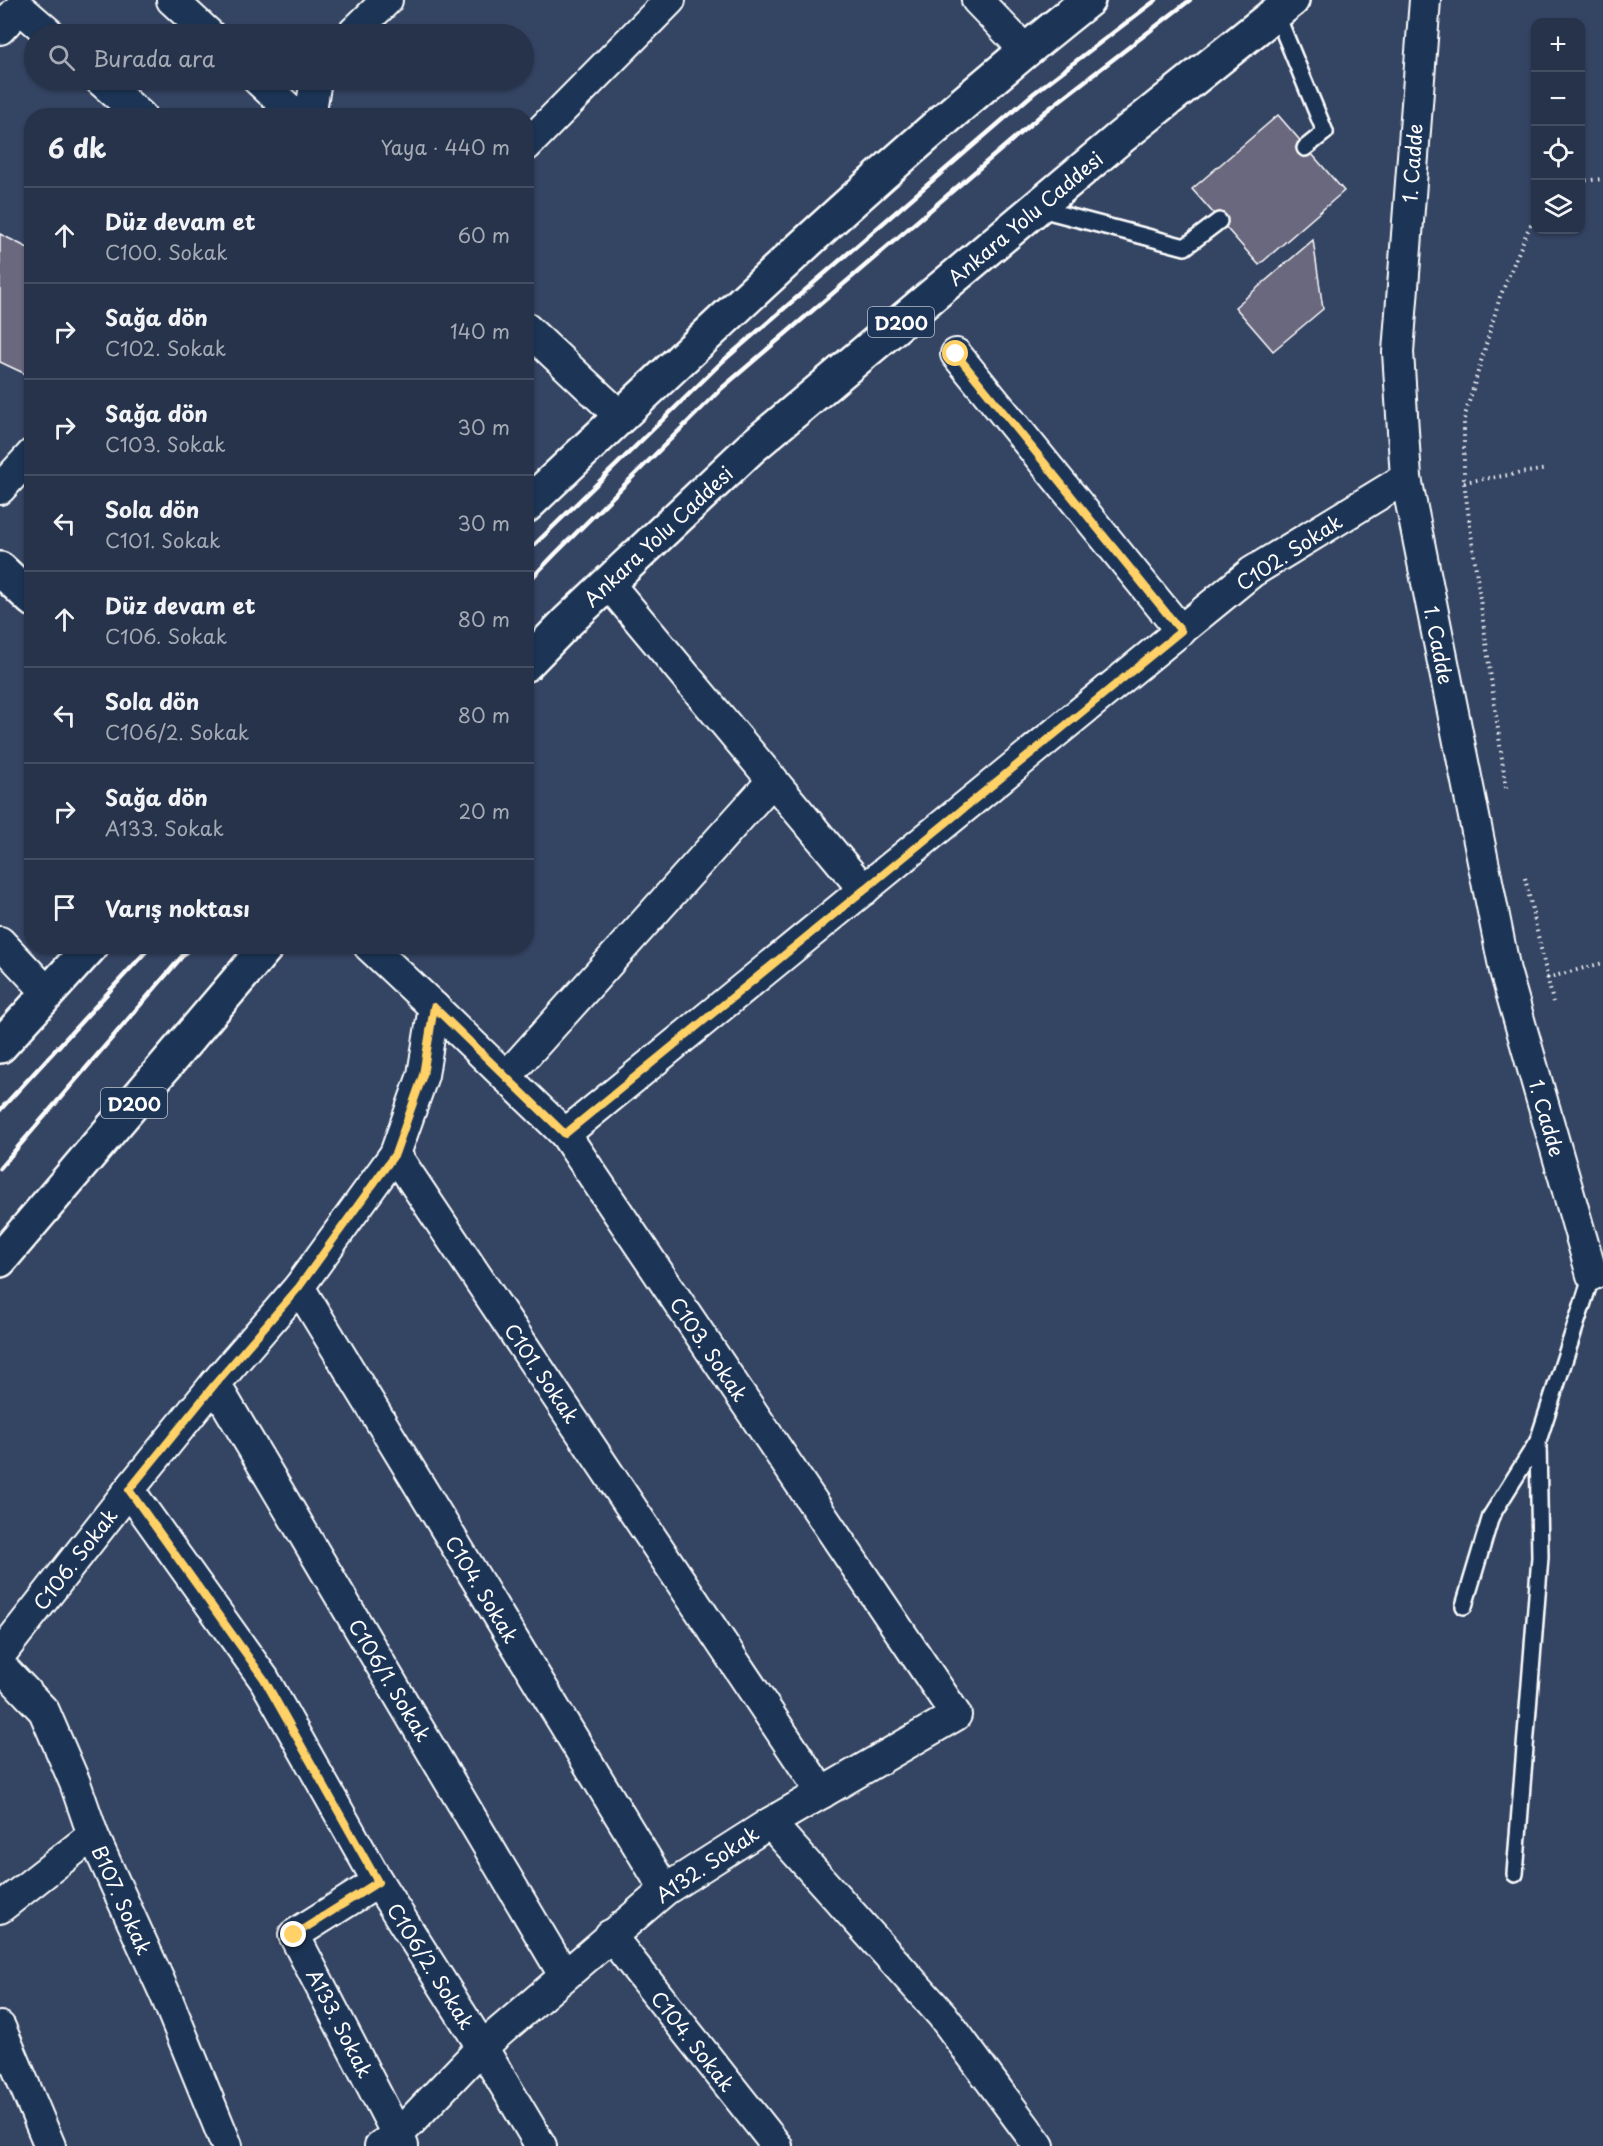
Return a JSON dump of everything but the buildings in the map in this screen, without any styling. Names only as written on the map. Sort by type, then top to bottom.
[{"type":"main road","points":[[534,499],[809,240],[1025,50],[1088,0]]},
{"type":"main road","name":"Ankara Yolu Caddesi","points":[[534,656],[752,447],[1036,208],[1284,6]]},
{"type":"main road","points":[[0,569],[24,592]]},
{"type":"main road","points":[[0,1046],[84,954]]},
{"type":"main road","name":"D200","points":[[0,1260],[260,954]]},
{"type":"street","points":[[172,0],[198,24]]},
{"type":"street","points":[[362,24],[387,0]]},
{"type":"street","points":[[534,138],[670,0]]},
{"type":"street","points":[[977,0],[1025,50]]},
{"type":"street","name":"1. Cadde","points":[[1425,0],[1398,352],[1406,478],[1505,971],[1592,1275]]},
{"type":"street","points":[[111,90],[132,108]]},
{"type":"street","points":[[269,90],[288,108]]},
{"type":"street","points":[[311,108],[314,90]]},
{"type":"street","points":[[534,335],[621,417]]},
{"type":"street","points":[[956,354],[1181,631]]},
{"type":"street","points":[[0,489],[24,463]]},
{"type":"street","name":"C102. Sokak","points":[[565,1134],[1252,572],[1406,478]]},
{"type":"street","points":[[608,583],[864,890]]},
{"type":"street","points":[[506,1077],[773,780]]},
{"type":"street","points":[[0,942],[48,993]]},
{"type":"street","points":[[378,954],[434,1007],[423,1075],[395,1154]]},
{"type":"street","name":"C103. Sokak","points":[[434,1007],[565,1134],[956,1715]]},
{"type":"street","name":"C106. Sokak","points":[[0,1655],[215,1384],[299,1287],[395,1154]]},
{"type":"street","name":"C101. Sokak","points":[[395,1154],[822,1793]]},
{"type":"street","name":"C104. Sokak","points":[[299,1287],[665,1890]]},
{"type":"street","name":"C106/1. Sokak","points":[[215,1384],[564,1975]]},
{"type":"street","name":"C106/2. Sokak","points":[[129,1490],[264,1679],[378,1882],[482,2047],[541,2146]]},
{"type":"street","name":"B107. Sokak","points":[[0,1665],[44,1711],[75,1783],[93,1835],[166,1996],[227,2146]]},
{"type":"street","name":"A132. Sokak","points":[[482,2047],[665,1890],[770,1823],[956,1715]]},
{"type":"street","points":[[770,1823],[942,2015],[1039,2146]]},
{"type":"street","points":[[0,1908],[93,1835]]},
{"type":"street","name":"A133. Sokak","points":[[378,1882],[294,1935],[393,2142],[482,2047]]},
{"type":"street","name":"C104. Sokak","points":[[610,1935],[777,2146]]},
{"type":"street","points":[[0,2027],[50,2146]]},
{"type":"lane","points":[[1284,6],[1325,132],[1305,148]]},
{"type":"lane","points":[[1036,208],[1185,247],[1219,221]]},
{"type":"lane","points":[[1464,1606],[1491,1516],[1538,1441],[1592,1275]]},
{"type":"lane","points":[[1515,1874],[1540,1557],[1538,1441]]},
{"type":"path","points":[[1585,181],[1603,179]]},
{"type":"path","points":[[1507,789],[1464,482],[1464,420],[1500,297],[1531,225]]},
{"type":"path","points":[[1464,482],[1547,469]]},
{"type":"path","points":[[1522,868],[1554,1009]]},
{"type":"path","points":[[1547,978],[1603,963]]},
{"type":"railway","points":[[534,545],[723,361],[1034,93],[1156,0]]},
{"type":"railway","points":[[534,576],[722,388],[1046,111],[1190,0]]},
{"type":"railway","points":[[0,1110],[144,954]]},
{"type":"railway","points":[[0,1168],[184,954]]},
{"type":"route","points":[[294,1935],[378,1882],[264,1679],[129,1490],[215,1384],[299,1287],[395,1154],[423,1075],[434,1007],[565,1134],[1181,631],[956,354]]}]
